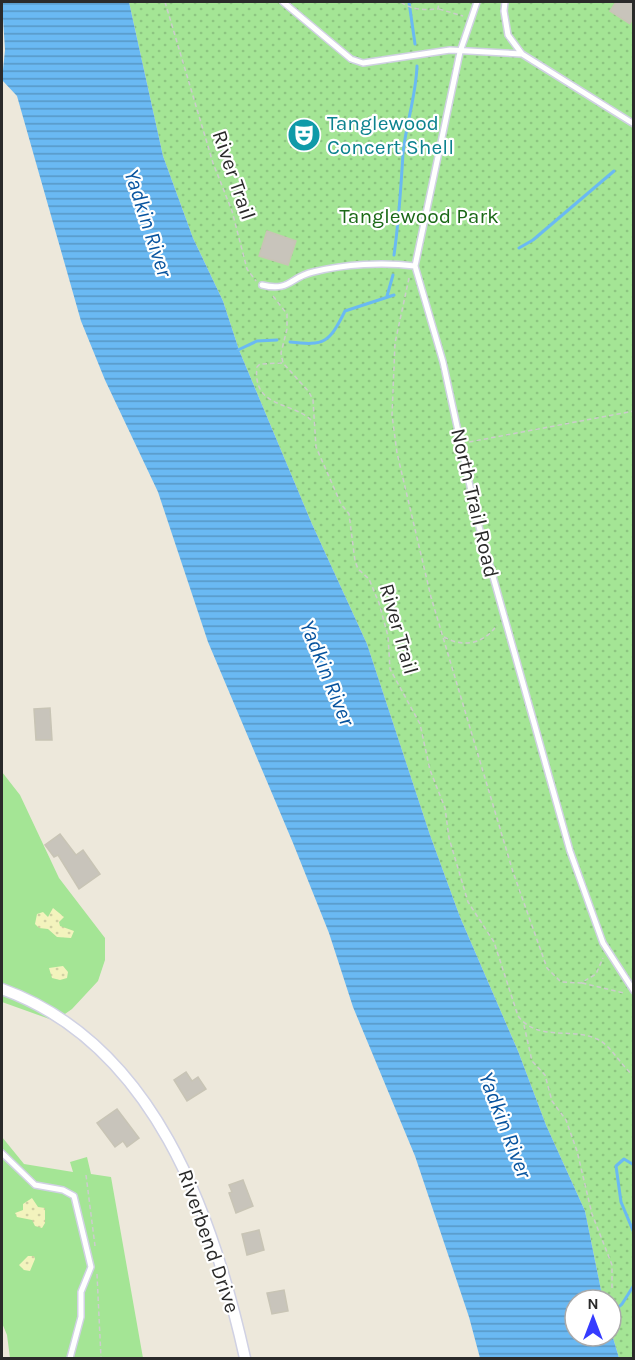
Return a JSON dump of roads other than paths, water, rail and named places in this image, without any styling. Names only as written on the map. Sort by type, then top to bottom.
[{"type":"street","name":"Riverbend Drive","points":[[2,989],[51,1012],[95,1044],[142,1100],[175,1148],[193,1184],[207,1225],[245,1359]]},
{"type":"lane","points":[[283,2],[356,62],[374,62],[436,51],[522,54]]},
{"type":"lane","name":"North Trail Road","points":[[477,2],[460,52],[415,266],[443,362],[478,523],[502,615],[570,850],[603,943],[631,993]]},
{"type":"lane","points":[[505,2],[504,11],[508,35],[522,54],[633,124]]},
{"type":"lane","points":[[262,285],[276,288],[286,287],[315,271],[382,265],[415,266]]},
{"type":"lane","points":[[2,1153],[35,1185],[63,1190],[74,1196],[91,1267],[81,1292],[81,1317],[70,1359]]},
{"type":"water","name":"Yadkin River","points":[[2,2],[129,2],[163,156],[193,238],[223,301],[239,350],[312,524],[367,644],[430,835],[460,917],[518,1051],[546,1125],[585,1211],[601,1288],[563,1288],[563,1348],[616,1348],[619,1358],[480,1358],[469,1317],[415,1156],[353,1007],[329,933],[293,843],[208,642],[158,492],[105,380],[81,321],[17,96],[2,80],[5,50]]},
{"type":"waterway","points":[[409,2],[415,44]]},
{"type":"waterway","points":[[394,255],[403,153],[417,66]]},
{"type":"waterway","points":[[519,248],[533,240],[614,171]]},
{"type":"waterway","points":[[387,296],[393,275]]},
{"type":"waterway","points":[[290,342],[311,343],[325,340],[335,330],[345,311],[394,295]]},
{"type":"waterway","points":[[238,350],[257,341],[277,340]]},
{"type":"waterway","points":[[634,1165],[624,1159],[616,1166],[621,1202],[634,1233]]},
{"type":"waterway","points":[[623,1302],[634,1285]]},
{"type":"place","name":"Tanglewood Concert Shell","points":[[304,135]]},
{"type":"park label","name":"Tanglewood Park","points":[[419,216]]}]
